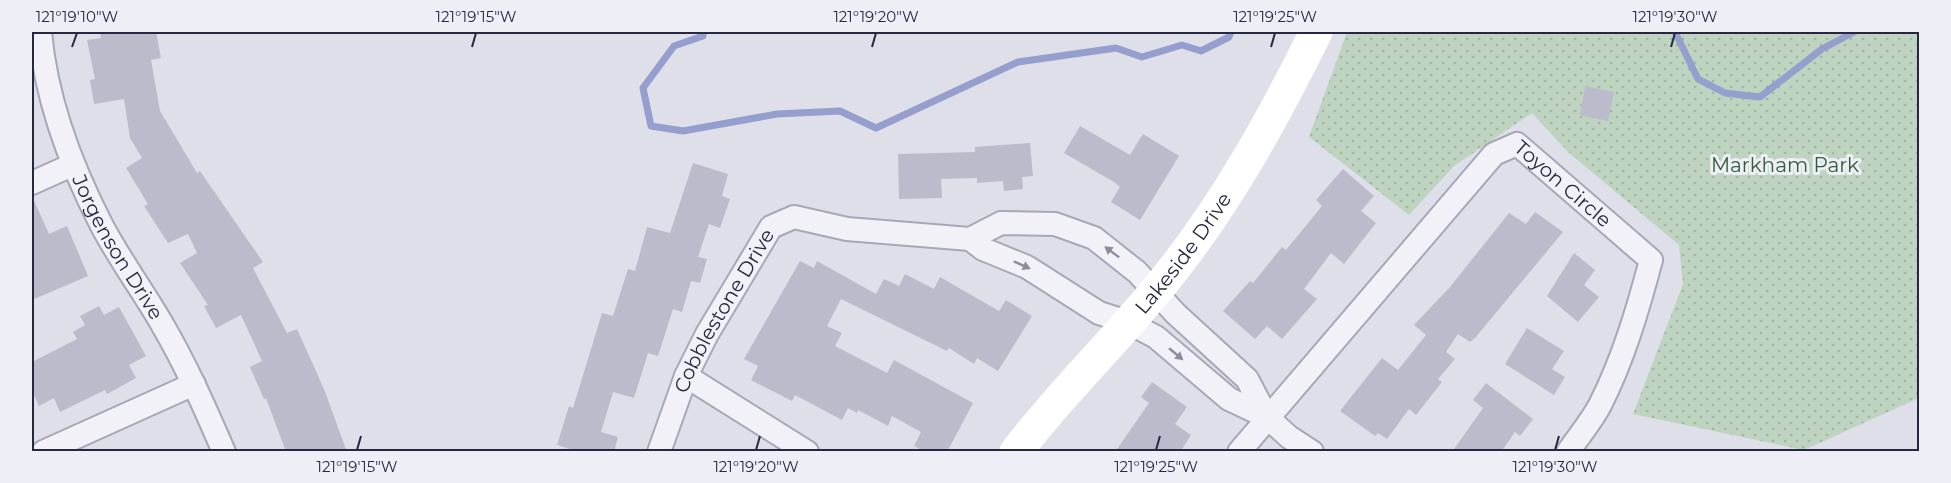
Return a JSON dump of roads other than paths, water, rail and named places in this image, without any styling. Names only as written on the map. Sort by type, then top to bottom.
[{"type":"street","name":"Jorgenson Drive","points":[[40,32],[51,92],[72,165],[103,228],[162,324],[194,384],[224,452]]},
{"type":"street","name":"Lakeside Drive","points":[[1016,452],[1170,274],[1232,186],[1256,147],[1316,32]]},
{"type":"street","name":"Toyon Circle","points":[[1267,417],[1494,154],[1517,144],[1651,260],[1641,301],[1615,372],[1599,408],[1568,452]]},
{"type":"street","points":[[32,183],[72,165]]},
{"type":"street","name":"Cobblestone Drive","points":[[659,452],[686,376],[707,334],[771,227],[794,217],[847,229],[970,239],[983,249],[1037,272],[1099,313],[1127,322],[1156,337],[1229,399],[1267,417]]},
{"type":"street","points":[[970,239],[1000,223],[1055,224],[1076,229],[1094,238],[1137,272],[1154,292],[1247,379],[1267,417],[1312,452]]},
{"type":"street","points":[[686,376],[807,452]]},
{"type":"street","points":[[43,452],[194,384]]},
{"type":"street","points":[[1239,452],[1267,417]]},
{"type":"waterway","points":[[703,32],[703,36],[674,46],[643,88],[651,126],[683,131],[777,114],[840,111],[876,128],[1018,62],[1116,48],[1142,57],[1182,45],[1201,51],[1229,37],[1231,32]]},
{"type":"waterway","points":[[1675,32],[1698,79],[1725,93],[1760,97],[1822,49],[1854,32]]},
{"type":"park label","name":"Markham Park","points":[[1785,165]]}]
